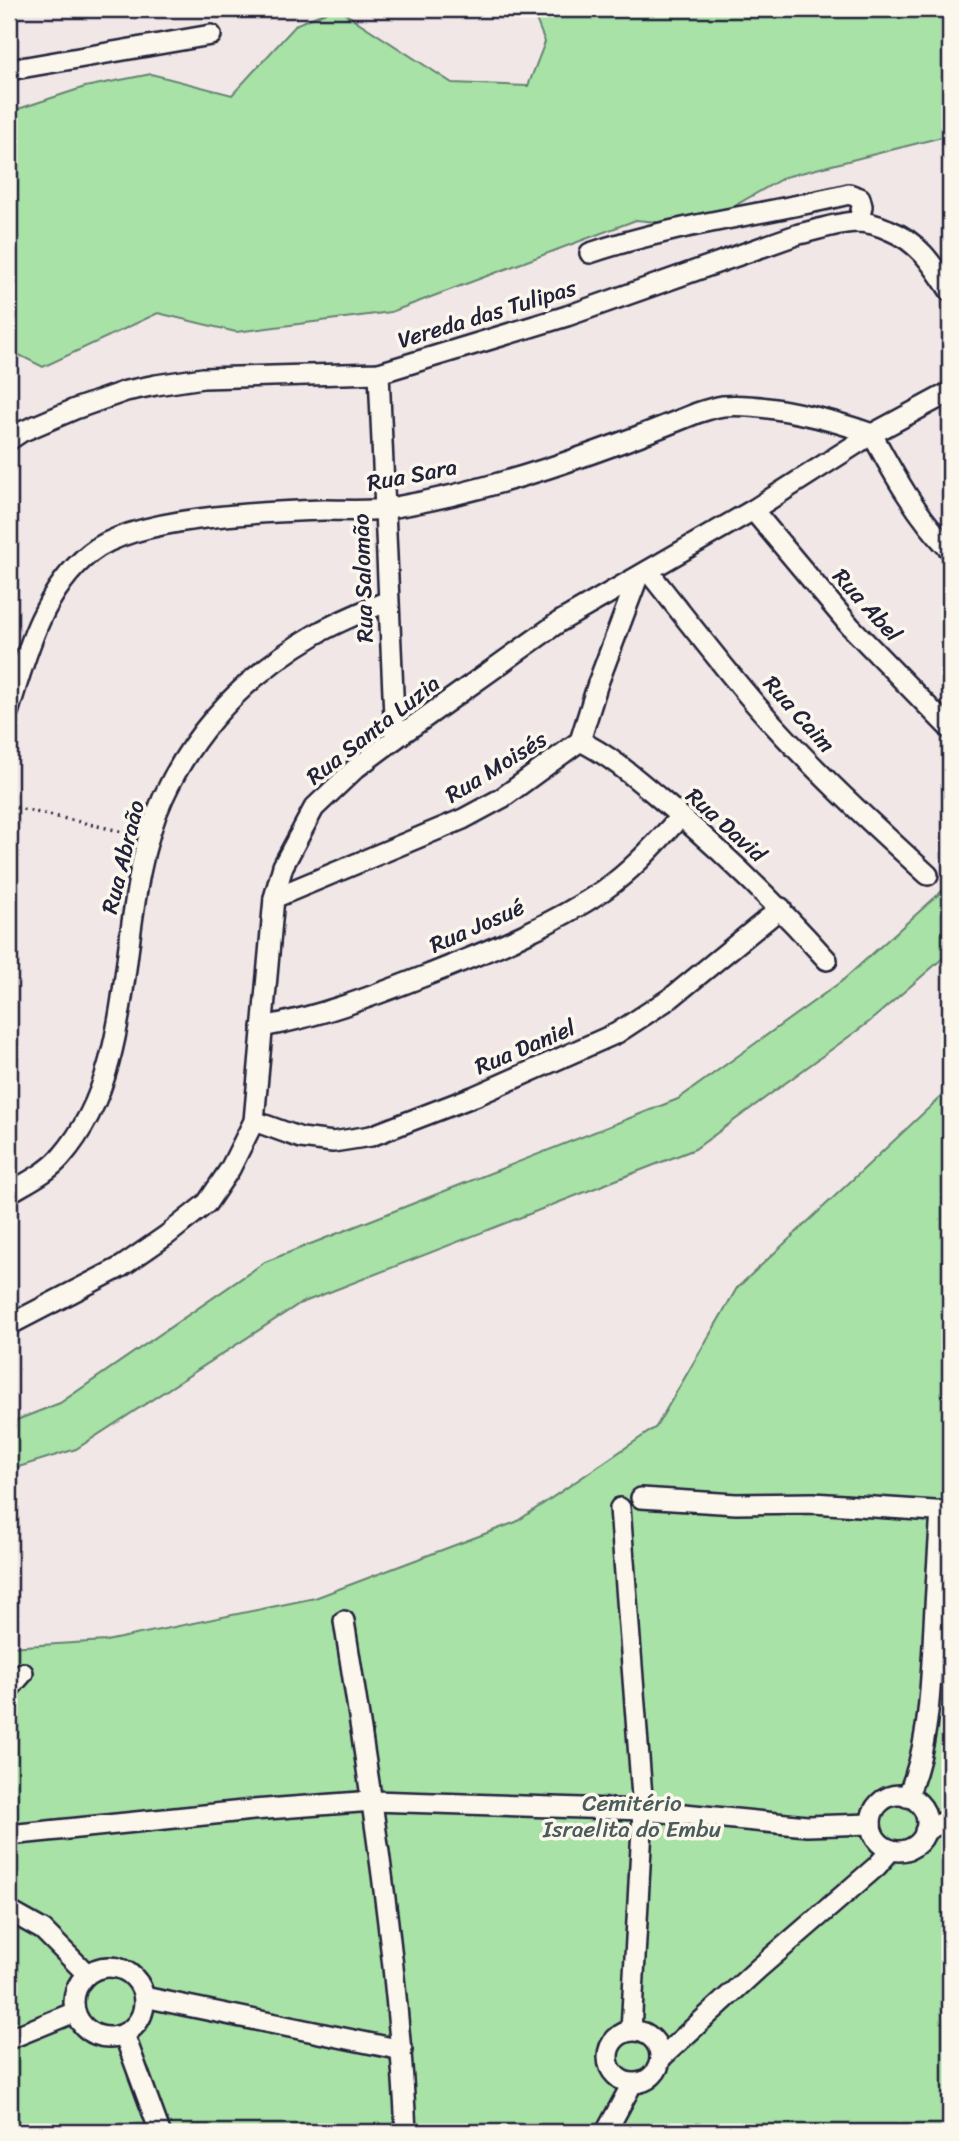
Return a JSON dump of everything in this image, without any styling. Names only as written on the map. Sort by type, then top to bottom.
[{"type":"street","points":[[9,70],[211,35]]},
{"type":"street","points":[[590,253],[674,228],[741,218],[849,194],[860,198],[862,202],[859,222]]},
{"type":"street","name":"Vereda das Tulipas","points":[[9,440],[21,432],[75,409],[126,391],[156,385],[203,378],[379,373],[567,316],[799,234],[859,222],[906,237],[927,256],[950,291]]},
{"type":"street","name":"Rua Salomão","points":[[379,373],[395,738]]},
{"type":"street","points":[[950,392],[872,434],[896,480],[933,532],[950,550]]},
{"type":"street","name":"Rua Sara","points":[[9,710],[33,633],[48,603],[68,574],[91,551],[154,526],[274,512],[385,509],[421,502],[546,469],[721,406],[753,406],[821,419],[872,434]]},
{"type":"street","name":"Rua Santa Luzia","points":[[9,1325],[121,1267],[167,1235],[207,1203],[230,1169],[254,1121],[274,898],[283,866],[314,808],[356,768],[395,738],[559,622],[753,510],[872,434]]},
{"type":"street","name":"Rua Abel","points":[[753,510],[850,626],[950,729]]},
{"type":"street","name":"Rua Moisés","points":[[274,898],[463,819],[502,798],[580,741],[598,683],[643,574]]},
{"type":"street","name":"Rua Caim","points":[[643,574],[800,754],[928,875]]},
{"type":"street","name":"Rua Abraão","points":[[9,1192],[39,1176],[60,1158],[82,1128],[108,1067],[121,1004],[135,897],[149,837],[162,800],[178,768],[221,707],[279,659],[316,634],[388,601]]},
{"type":"street","name":"Rua David","points":[[580,741],[601,751],[681,816],[781,908],[827,960]]},
{"type":"street","name":"Rua Josué","points":[[262,1027],[299,1020],[359,1002],[488,951],[562,915],[605,890],[642,858],[681,816]]},
{"type":"street","name":"Rua Daniel","points":[[254,1121],[301,1138],[333,1142],[371,1136],[406,1124],[553,1063],[617,1033],[672,997],[781,908]]},
{"type":"street","points":[[641,1498],[736,1504],[813,1503],[946,1512],[930,1696],[921,1755],[907,1797]]},
{"type":"street","points":[[620,1508],[643,1810],[631,2031]]},
{"type":"street","points":[[344,1621],[373,1801],[399,2005],[406,2132]]},
{"type":"street","points":[[9,1689],[23,1673]]},
{"type":"street","points":[[925,1831],[925,1815],[915,1801],[907,1797],[890,1797],[882,1801],[876,1808],[871,1824],[877,1841],[891,1850],[908,1850],[916,1845],[925,1831],[950,1819]]},
{"type":"street","points":[[9,1835],[253,1810],[373,1801],[643,1810],[807,1826],[871,1824]]},
{"type":"street","points":[[661,2058],[655,2041],[640,2031],[631,2031],[616,2038],[608,2053],[611,2070],[623,2081],[632,2084],[648,2080],[655,2074],[661,2058],[758,1968],[877,1866],[891,1850]]},
{"type":"street","points":[[9,1911],[43,1930],[87,1974]]},
{"type":"street","points":[[117,1968],[135,1978],[144,1997],[140,2019],[124,2034],[113,2037],[100,2036],[89,2031],[80,2023],[75,2012],[74,1998],[78,1985],[87,1974],[96,1969],[117,1968]]},
{"type":"street","points":[[144,1997],[402,2050]]},
{"type":"street","points":[[9,2039],[75,2012]]},
{"type":"street","points":[[124,2034],[160,2132]]},
{"type":"street","points":[[606,2132],[632,2084]]},
{"type":"path","points":[[9,806],[149,837]]},
{"type":"green space","points":[[338,9],[452,83],[528,86],[545,42],[532,9],[950,9],[950,135],[785,177],[699,226],[636,220],[391,312],[236,332],[158,313],[43,367],[9,350],[9,112],[85,87],[151,74],[232,95],[297,24]]},
{"type":"green space","points":[[950,884],[950,952],[869,1022],[695,1149],[299,1304],[76,1449],[9,1470],[9,1423],[60,1403],[265,1262],[678,1099],[842,981]]},
{"type":"green space","name":"Cemitério Israelita do Embu","points":[[950,1088],[950,2132],[9,2132],[9,1647],[106,1641],[315,1598],[516,1522],[656,1427],[737,1288]]}]
